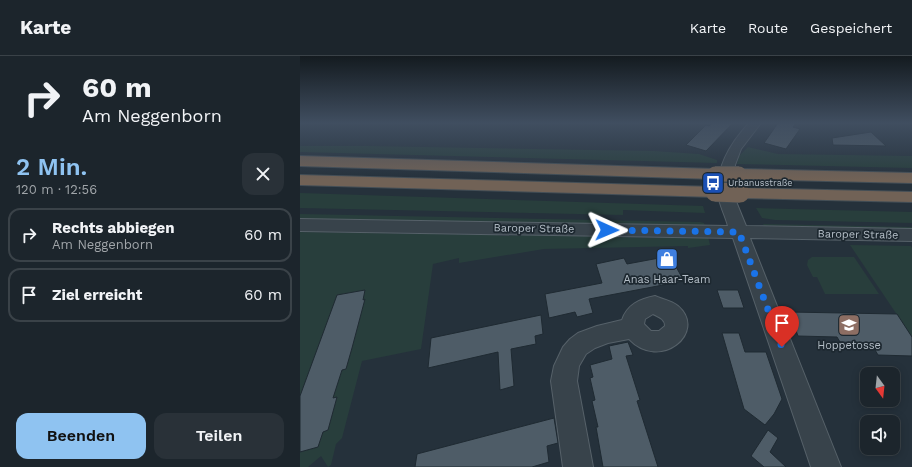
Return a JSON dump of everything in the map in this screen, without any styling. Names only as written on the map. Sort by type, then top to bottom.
[{"type":"highway","points":[[300,161],[715,174],[912,178]]},
{"type":"highway","points":[[300,180],[912,198]]},
{"type":"street","points":[[739,142],[730,157],[727,167],[727,199],[826,467]]},
{"type":"street","name":"Baroper Straße","points":[[300,224],[912,235]]},
{"type":"street","points":[[578,467],[564,381],[564,369],[568,358],[573,350],[589,338],[634,328]]},
{"type":"green space","points":[[300,146],[654,151],[699,154],[717,160],[717,163],[300,152]]},
{"type":"green space","points":[[748,147],[778,154],[912,156],[912,168],[737,164],[739,156]]},
{"type":"green space","points":[[300,193],[703,206],[705,213],[623,210],[623,215],[300,208]]},
{"type":"green space","points":[[756,208],[912,212],[912,223],[775,220],[762,218]]},
{"type":"green space","points":[[300,214],[700,222],[704,223],[705,226],[300,220]]},
{"type":"green space","points":[[763,224],[912,227],[912,231],[765,228]]},
{"type":"green space","points":[[300,232],[657,238],[665,237],[664,236],[708,236],[710,245],[688,248],[688,246],[544,249],[459,263],[459,258],[433,264],[421,349],[362,361],[342,438],[336,444],[331,465],[328,467],[321,456],[308,467],[300,467]]},
{"type":"green space","points":[[850,245],[911,246],[912,337]]},
{"type":"green space","points":[[812,257],[854,257],[879,294],[825,294],[817,277],[813,277],[807,265],[808,260]]},
{"type":"building","points":[[689,142],[715,142],[706,151],[686,145]]},
{"type":"building","points":[[765,142],[791,142],[786,149]]},
{"type":"building","points":[[833,142],[882,142],[886,146],[833,145]]},
{"type":"building","points":[[670,256],[684,281],[589,299],[593,313],[577,317],[575,312],[549,318],[545,294],[602,283],[596,264],[624,258],[627,264]]},
{"type":"building","points":[[365,290],[363,300],[365,299],[346,369],[342,370],[333,398],[337,397],[328,430],[323,432],[318,447],[300,452],[300,396],[337,295]]},
{"type":"building","points":[[717,290],[738,290],[744,308],[723,308]]},
{"type":"building","name":"Hoppetosse","points":[[789,312],[897,314],[912,337],[912,356],[878,355],[871,343],[840,342],[837,337],[798,336]]},
{"type":"building","points":[[541,315],[543,334],[535,336],[536,344],[511,349],[514,386],[500,390],[498,352],[428,368],[431,338]]},
{"type":"building","points":[[722,333],[739,333],[745,352],[766,352],[782,399],[774,414],[765,425],[744,409]]},
{"type":"building","points":[[628,342],[633,355],[626,356],[640,400],[637,401],[658,467],[603,467],[596,427],[598,427],[592,401],[595,400],[590,378],[593,377],[590,365],[612,359],[609,346]]},
{"type":"building","points":[[554,418],[558,443],[547,446],[549,462],[532,467],[415,467],[417,454]]},
{"type":"building","points":[[768,430],[778,438],[770,452],[786,467],[764,467],[751,456]]},
{"type":"place","name":"Urbanusstraße","points":[[713,183]]},
{"type":"place","name":"Anas Haar-Team","points":[[667,259]]},
{"type":"place","name":"Hoppetosse","points":[[849,325]]},
{"type":"route","points":[[607,230],[739,232],[782,347]]}]
